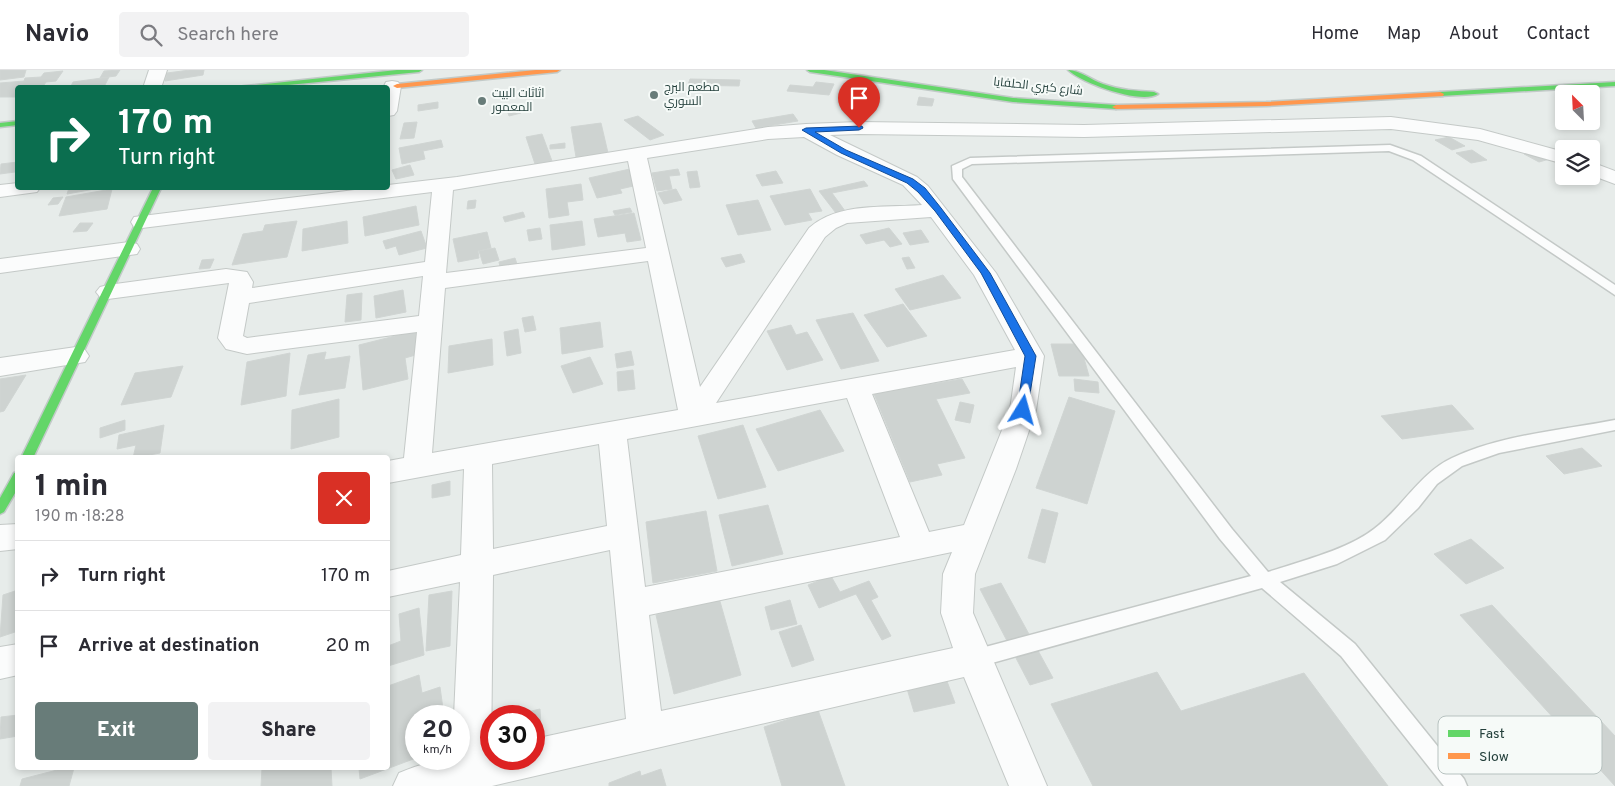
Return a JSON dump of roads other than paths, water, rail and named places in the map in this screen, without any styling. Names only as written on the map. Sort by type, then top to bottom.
[{"type":"main road","points":[[262,85],[419,70]]},
{"type":"main road","points":[[390,87],[557,70]]},
{"type":"main road","name":"شارع كبري الحلفايا","points":[[810,70],[1013,100],[1131,108],[1615,84]]},
{"type":"main road","points":[[1071,70],[1088,80],[1144,94]]},
{"type":"main road","points":[[1082,92],[1163,93]]},
{"type":"main road","points":[[0,125],[15,123]]},
{"type":"main road","points":[[28,455],[156,190]]},
{"type":"street","points":[[153,85],[158,70]]},
{"type":"street","points":[[1295,124],[1313,120],[1364,118],[1434,122],[1481,130],[1555,150]]},
{"type":"street","points":[[390,189],[443,185],[722,140],[806,130],[898,127],[1084,131],[1295,124],[1392,123],[1432,127],[1507,141],[1555,155]]},
{"type":"street","points":[[806,130],[844,151],[910,181],[922,190],[985,273],[1031,356],[1023,410],[1002,469],[959,574],[957,613],[974,659],[1028,786]]},
{"type":"street","points":[[637,155],[692,417]]},
{"type":"street","points":[[1600,166],[1615,172]]},
{"type":"street","points":[[1600,172],[1615,178]]},
{"type":"street","points":[[417,466],[443,185]]},
{"type":"street","points":[[0,191],[15,190]]},
{"type":"street","points":[[142,222],[373,190]]},
{"type":"street","points":[[692,417],[817,233],[828,223],[844,218],[938,210]]},
{"type":"street","points":[[0,266],[129,249]]},
{"type":"street","points":[[239,296],[435,274],[657,253]]},
{"type":"street","points":[[108,292],[232,276],[238,277],[241,282],[230,338],[235,343],[247,346],[431,322]]},
{"type":"street","points":[[0,367],[76,356]]},
{"type":"street","points":[[390,472],[857,389],[1031,356]]},
{"type":"street","points":[[857,389],[918,546]]},
{"type":"street","points":[[612,431],[645,732]]},
{"type":"street","points":[[470,779],[477,565],[478,455]]},
{"type":"street","points":[[630,604],[975,534]]},
{"type":"street","points":[[390,584],[623,535]]},
{"type":"street","points":[[0,538],[15,536]]},
{"type":"street","points":[[545,755],[974,659]]},
{"type":"street","points":[[0,663],[15,660]]},
{"type":"street","points":[[412,786],[470,779],[496,770]]},
{"type":"lane","points":[[1438,762],[1348,650],[1265,580],[1226,534],[957,177],[956,168],[970,161],[1390,148],[1417,158],[1615,291]]},
{"type":"lane","points":[[974,659],[1265,580],[1331,559],[1379,535],[1412,503],[1431,480],[1457,462],[1498,448],[1615,425]]},
{"type":"lane","points":[[1447,774],[1457,786]]},
{"type":"place","name":"مطعم البرج السوري","points":[[654,95]]},
{"type":"place","name":"اثاثات البيت المعمور","points":[[482,101]]}]
